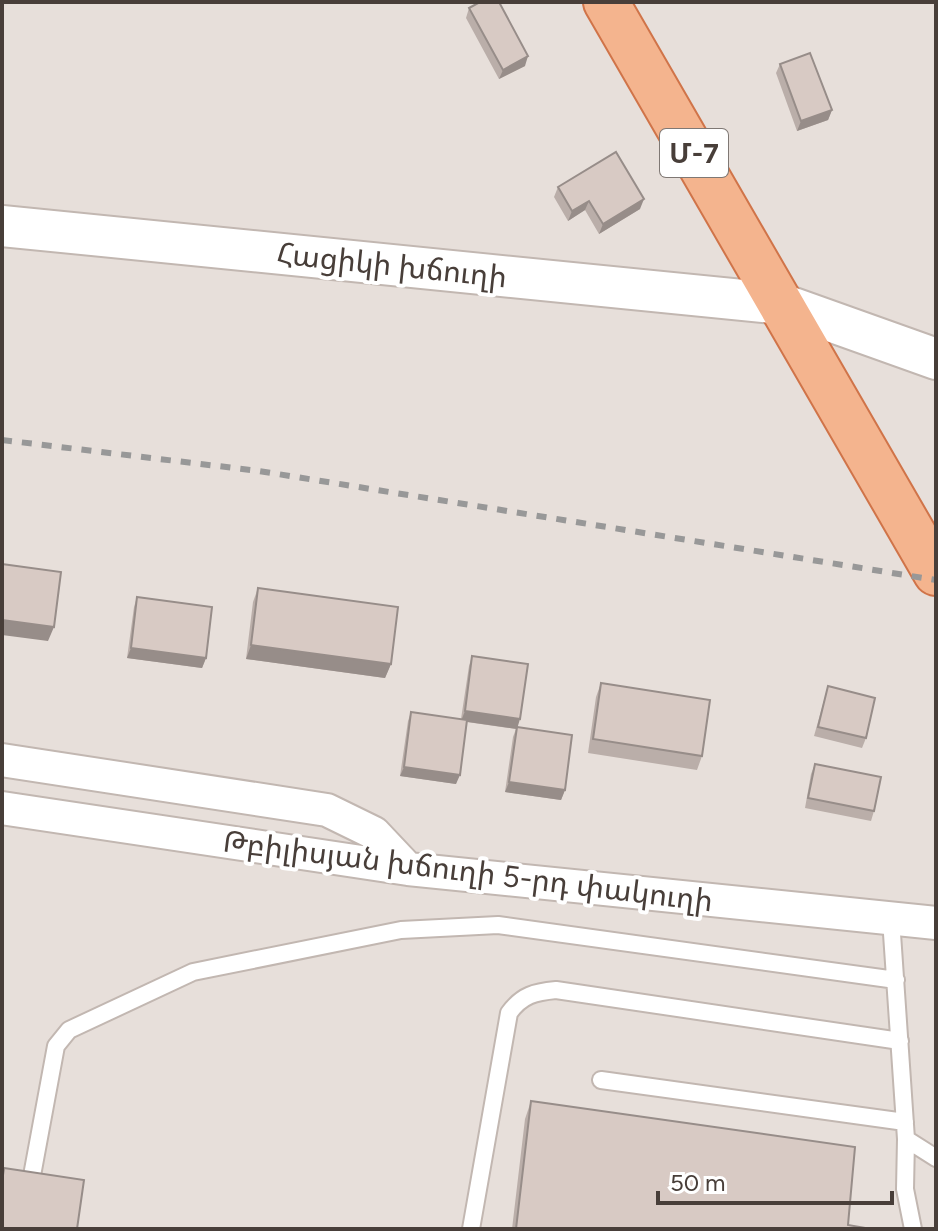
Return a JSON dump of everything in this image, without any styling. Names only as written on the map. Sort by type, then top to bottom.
[{"type":"highway","name":"Մ-7","points":[[606,2],[936,573]]},
{"type":"street","name":"Հացիկի խճուղի","points":[[2,226],[782,304],[936,359]]},
{"type":"street","points":[[2,760],[327,810],[374,833],[408,869]]},
{"type":"street","name":"Թբիլիսյան խճուղի 5-րդ փակուղի","points":[[2,808],[408,869],[936,923]]},
{"type":"lane","points":[[891,919],[906,1130],[905,1189],[913,1229]]},
{"type":"lane","points":[[31,1181],[56,1046],[69,1030],[193,972],[401,930],[498,925],[896,980]]},
{"type":"lane","points":[[471,1229],[509,1013],[518,1000],[536,992],[556,990],[900,1041]]},
{"type":"lane","points":[[601,1080],[906,1130],[936,1158]]},
{"type":"shaded area","points":[[2,2],[936,2],[936,1229],[2,1229]]},
{"type":"building","points":[[480,2],[499,2],[528,56],[503,70],[469,8]]},
{"type":"building","points":[[810,53],[832,110],[801,121],[780,64]]},
{"type":"building","points":[[616,152],[644,199],[603,224],[589,201],[572,211],[558,187]]},
{"type":"building","points":[[2,564],[61,572],[54,627],[2,620]]},
{"type":"building","points":[[258,588],[398,607],[391,664],[251,645]]},
{"type":"building","points":[[137,597],[212,607],[206,658],[131,648]]},
{"type":"building","points":[[472,656],[528,664],[520,719],[465,711]]},
{"type":"building","points":[[601,683],[710,700],[702,756],[593,739]]},
{"type":"building","points":[[828,686],[875,698],[866,738],[818,727]]},
{"type":"building","points":[[411,712],[467,720],[460,775],[404,767]]},
{"type":"building","points":[[517,727],[572,735],[565,790],[509,782]]},
{"type":"building","points":[[815,764],[881,777],[874,811],[808,798]]},
{"type":"building","points":[[531,1101],[855,1147],[848,1225],[871,1229],[516,1229]]},
{"type":"building","points":[[4,1168],[84,1180],[77,1229],[2,1229]]},
{"type":"railway","points":[[2,440],[259,471],[936,580]]}]
